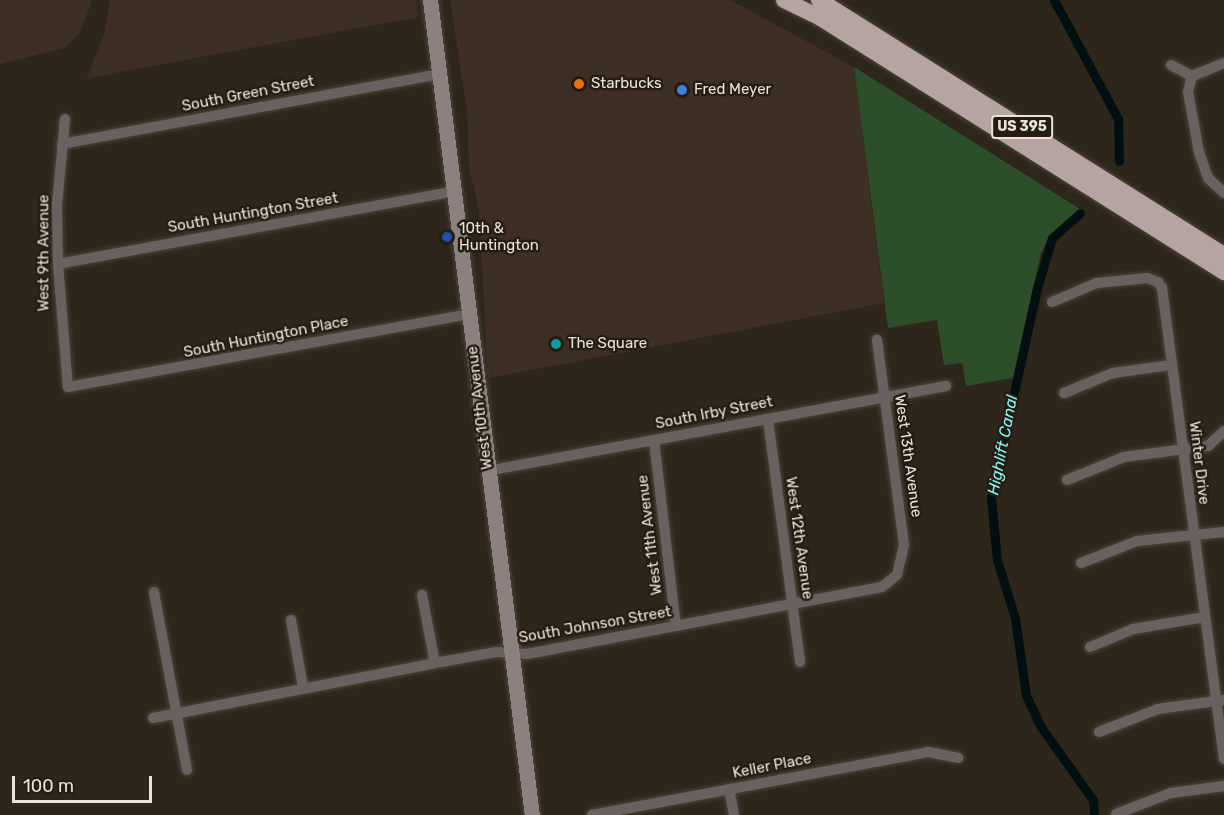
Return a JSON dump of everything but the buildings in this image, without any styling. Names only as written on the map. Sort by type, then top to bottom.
[{"type":"highway","name":"US 395","points":[[784,0],[819,17],[1224,272]]},
{"type":"highway","name":"US 395","points":[[819,0],[1224,255]]},
{"type":"main road","name":"West 10th Avenue","points":[[429,0],[532,815]]},
{"type":"street","points":[[1171,65],[1192,75],[1224,63]]},
{"type":"street","name":"South Green Street","points":[[62,144],[440,74]]},
{"type":"street","points":[[1192,75],[1188,92],[1199,152],[1208,178],[1224,193]]},
{"type":"street","name":"West 9th Avenue","points":[[64,119],[58,264],[68,387]]},
{"type":"street","name":"South Huntington Street","points":[[58,264],[454,191]]},
{"type":"street","name":"Winter Drive","points":[[1052,302],[1097,283],[1152,278],[1162,288],[1193,534],[1220,701],[1224,759]]},
{"type":"street","name":"South Huntington Place","points":[[68,387],[468,314]]},
{"type":"street","name":"West 13th Avenue","points":[[877,340],[904,545],[897,575]]},
{"type":"street","points":[[1064,393],[1113,373],[1171,365]]},
{"type":"street","name":"South Irby Street","points":[[487,471],[946,386]]},
{"type":"street","name":"West 12th Avenue","points":[[768,419],[800,662]]},
{"type":"street","points":[[1067,480],[1124,458],[1208,446],[1224,431]]},
{"type":"street","name":"West 11th Avenue","points":[[654,440],[676,626]]},
{"type":"street","points":[[1081,563],[1137,541],[1224,532]]},
{"type":"street","name":"South Johnson Street","points":[[153,718],[435,663],[511,652],[527,654],[882,587],[897,575]]},
{"type":"street","points":[[154,592],[187,770]]},
{"type":"street","points":[[422,595],[435,663]]},
{"type":"street","points":[[1090,647],[1133,629],[1205,617]]},
{"type":"street","points":[[291,620],[303,687]]},
{"type":"street","points":[[1099,732],[1158,710],[1220,701]]},
{"type":"street","name":"Keller Place","points":[[592,815],[928,752],[958,758]]},
{"type":"street","points":[[1116,814],[1171,793],[1224,786]]},
{"type":"street","points":[[729,789],[734,815]]},
{"type":"shaded area","points":[[0,0],[92,0],[80,33],[65,48],[0,64]]},
{"type":"shaded area","points":[[110,0],[416,0],[418,17],[87,78],[104,34]]},
{"type":"shaded area","points":[[450,0],[730,0],[854,67],[884,303],[488,378],[479,210],[469,167],[467,111]]},
{"type":"green space","points":[[854,67],[1080,209],[1050,235],[1041,253],[1013,378],[966,386],[962,363],[944,365],[937,320],[888,328]]},
{"type":"waterway","name":"Highlift Canal","points":[[1054,0],[1118,119],[1119,161]]},
{"type":"waterway","name":"Highlift Canal","points":[[1080,213],[1052,238],[1037,288],[991,497],[997,560],[1015,618],[1026,695],[1041,727],[1093,800],[1094,815]]},
{"type":"place","name":"Starbucks","points":[[579,84]]},
{"type":"place","name":"Fred Meyer","points":[[682,90]]},
{"type":"place","name":"10th & Huntington","points":[[447,237]]},
{"type":"place","name":"The Square","points":[[556,344]]}]
